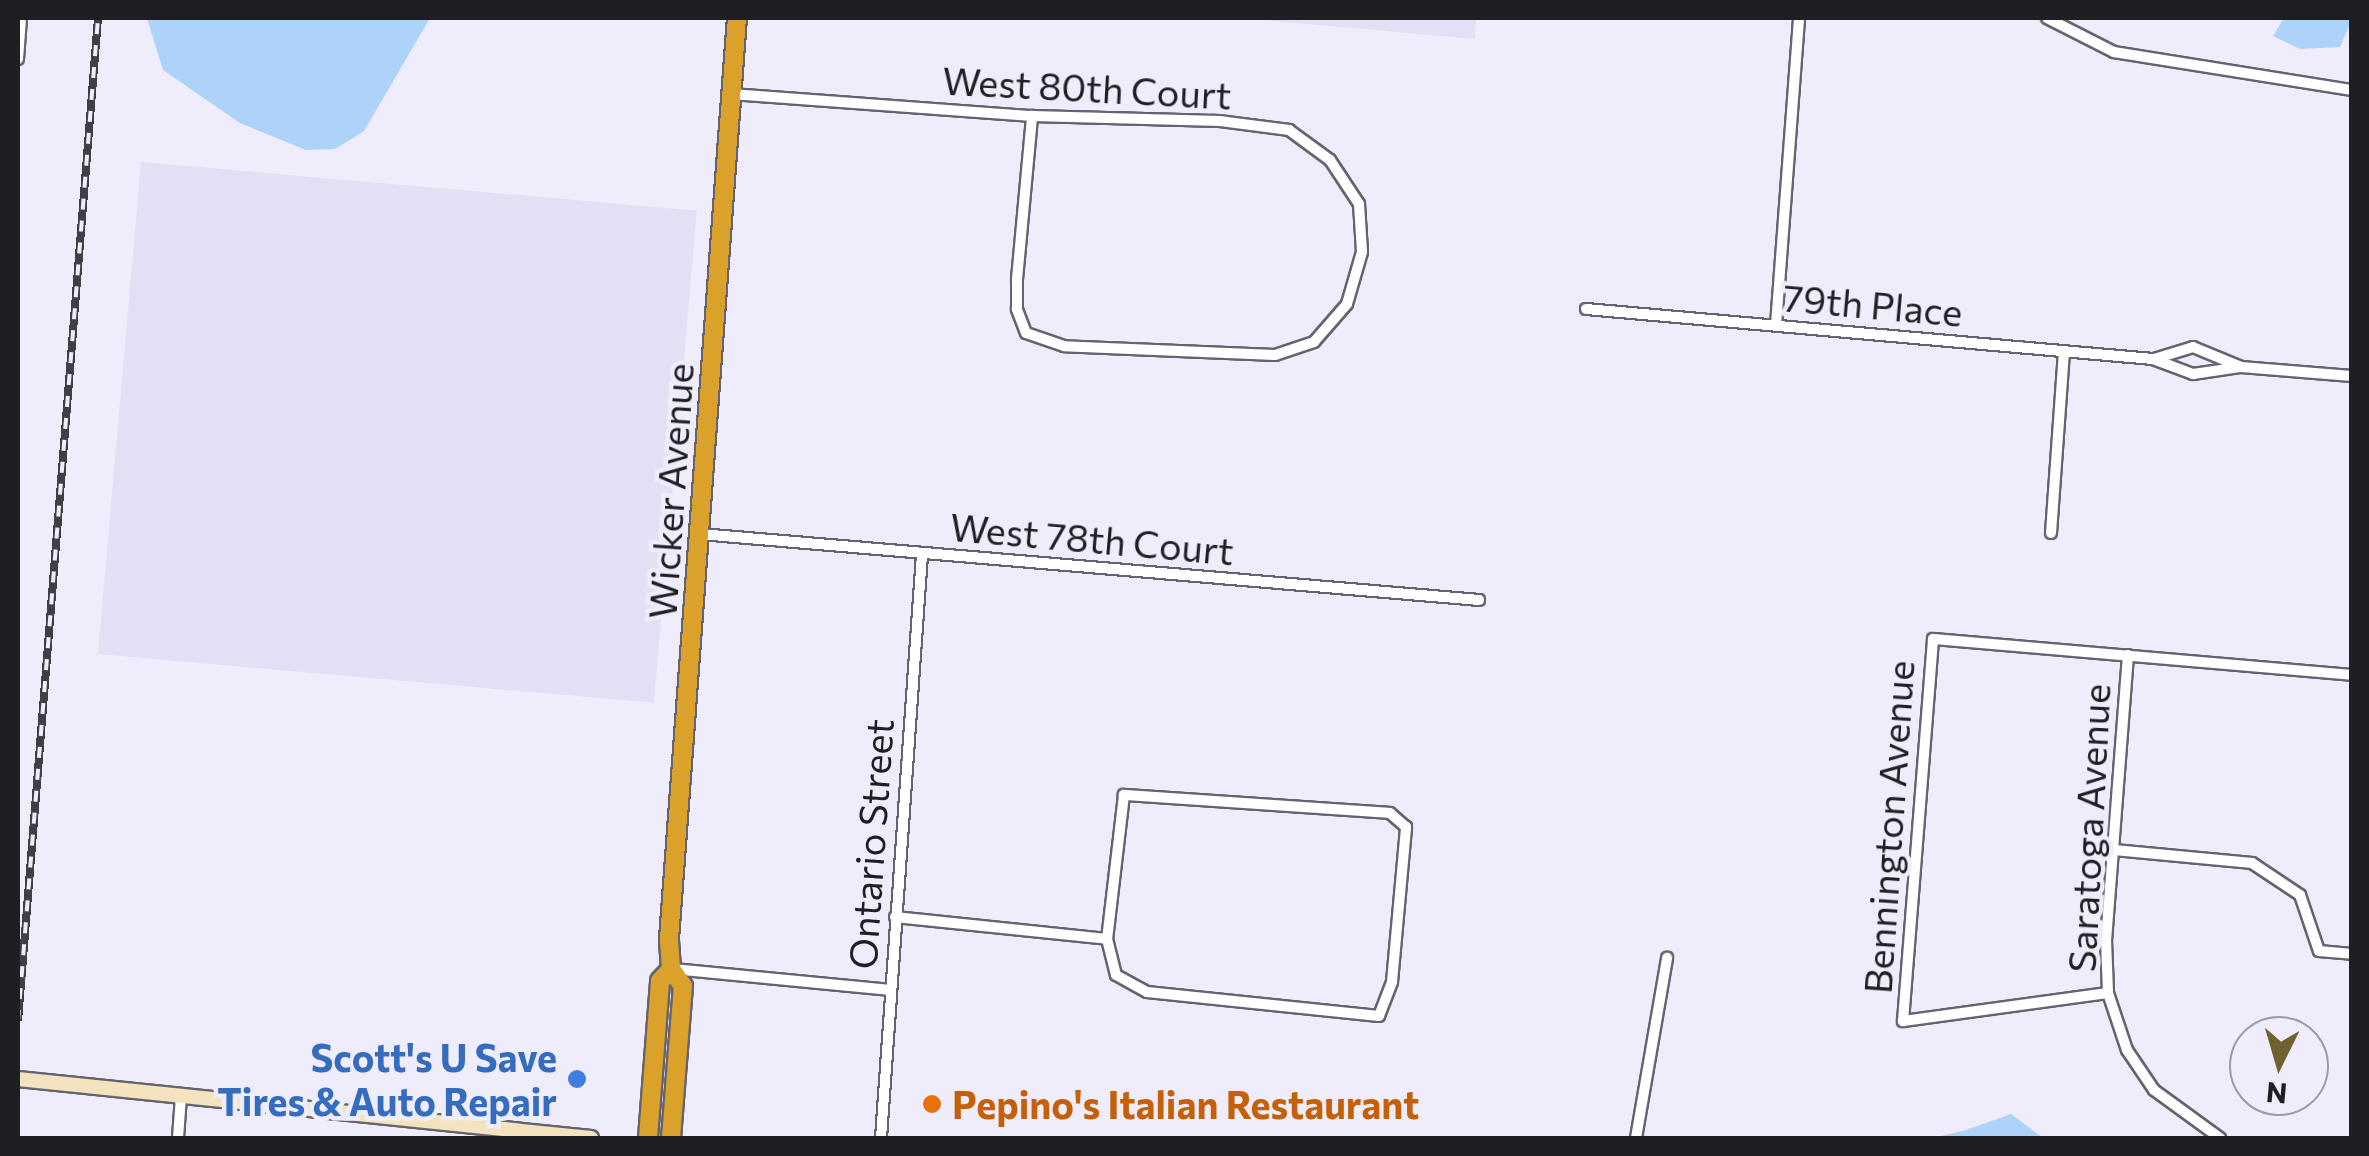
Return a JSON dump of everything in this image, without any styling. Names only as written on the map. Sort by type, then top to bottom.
[{"type":"highway","name":"Wicker Avenue","points":[[648,1138],[660,981],[671,969],[737,18]]},
{"type":"highway","name":"Wicker Avenue","points":[[671,969],[683,986],[671,1138]]},
{"type":"street","points":[[18,59],[21,18]]},
{"type":"street","points":[[1776,325],[1799,18]]},
{"type":"street","points":[[2047,18],[2114,52],[2352,90]]},
{"type":"street","name":"West 80th Court","points":[[730,94],[1032,116],[1220,120],[1289,130],[1330,160],[1359,204],[1362,252],[1347,304],[1314,342],[1275,355],[1064,346],[1026,333],[1017,309],[1017,278],[1032,116]]},
{"type":"street","name":"79th Place","points":[[1586,309],[2153,359],[2194,374],[2241,367],[2352,376]]},
{"type":"street","name":"79th Place","points":[[2153,359],[2192,346],[2241,367]]},
{"type":"street","points":[[2050,533],[2064,351]]},
{"type":"street","name":"West 78th Court","points":[[700,534],[1479,600]]},
{"type":"street","name":"Ontario Street","points":[[882,1138],[922,554]]},
{"type":"street","name":"Bennington Avenue","points":[[2108,993],[1903,1021],[1932,638],[2128,655]]},
{"type":"street","points":[[2128,655],[2352,675]]},
{"type":"street","name":"Saratoga Avenue","points":[[2128,655],[2108,993],[2127,1050],[2154,1090],[2220,1138]]},
{"type":"street","points":[[1124,795],[1390,814],[1406,827],[1392,982],[1378,1016],[1146,992],[1116,975],[1107,939],[1124,795]]},
{"type":"street","points":[[2114,850],[2252,864],[2300,895],[2319,950],[2352,954]]},
{"type":"street","points":[[895,917],[1107,939]]},
{"type":"street","points":[[1636,1138],[1667,958]]},
{"type":"street","points":[[671,969],[890,990]]},
{"type":"street","points":[[18,1079],[591,1138]]},
{"type":"street","points":[[178,1138],[181,1096]]},
{"type":"shaded area","points":[[1239,18],[1476,18],[1475,39]]},
{"type":"shaded area","points":[[141,162],[697,211],[654,703],[98,654]]},
{"type":"water","points":[[147,18],[430,18],[364,131],[335,149],[306,150],[240,123],[163,70]]},
{"type":"water","points":[[2284,18],[2352,20],[2340,47],[2300,49],[2273,36]]},
{"type":"water","points":[[2011,1114],[2043,1138],[1932,1138],[1966,1130]]},
{"type":"railway","points":[[18,1021],[98,18]]},
{"type":"place","name":"Scott's U Save Tires & Auto Repair","points":[[577,1079]]},
{"type":"place","name":"Pepino's Italian Restaurant","points":[[932,1104]]}]
